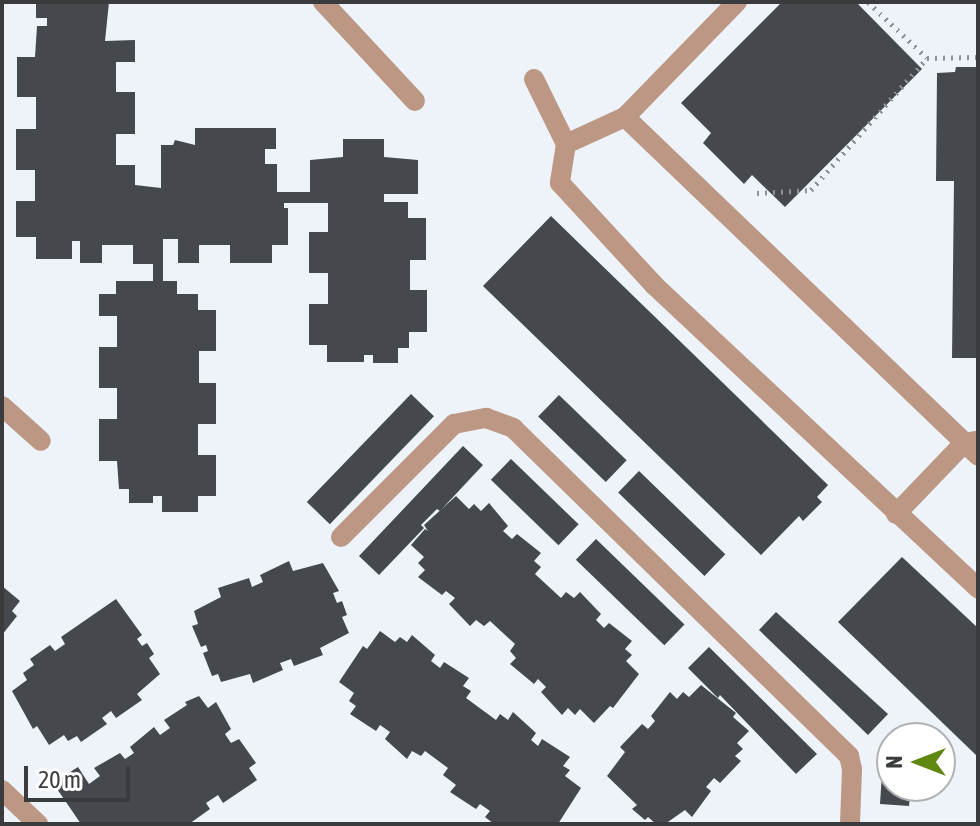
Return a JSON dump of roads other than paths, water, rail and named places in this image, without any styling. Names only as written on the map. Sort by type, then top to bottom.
[{"type":"lane","points":[[323,2],[415,101]]},
{"type":"lane","points":[[566,144],[625,117],[737,2]]},
{"type":"lane","points":[[534,79],[566,144],[560,183],[654,285],[978,588]]},
{"type":"lane","points":[[625,117],[973,446],[896,514]]},
{"type":"lane","points":[[2,406],[41,441]]},
{"type":"lane","points":[[341,537],[454,424],[486,418],[513,428],[849,756],[852,769],[850,824]]},
{"type":"lane","points":[[2,790],[38,824]]}]
